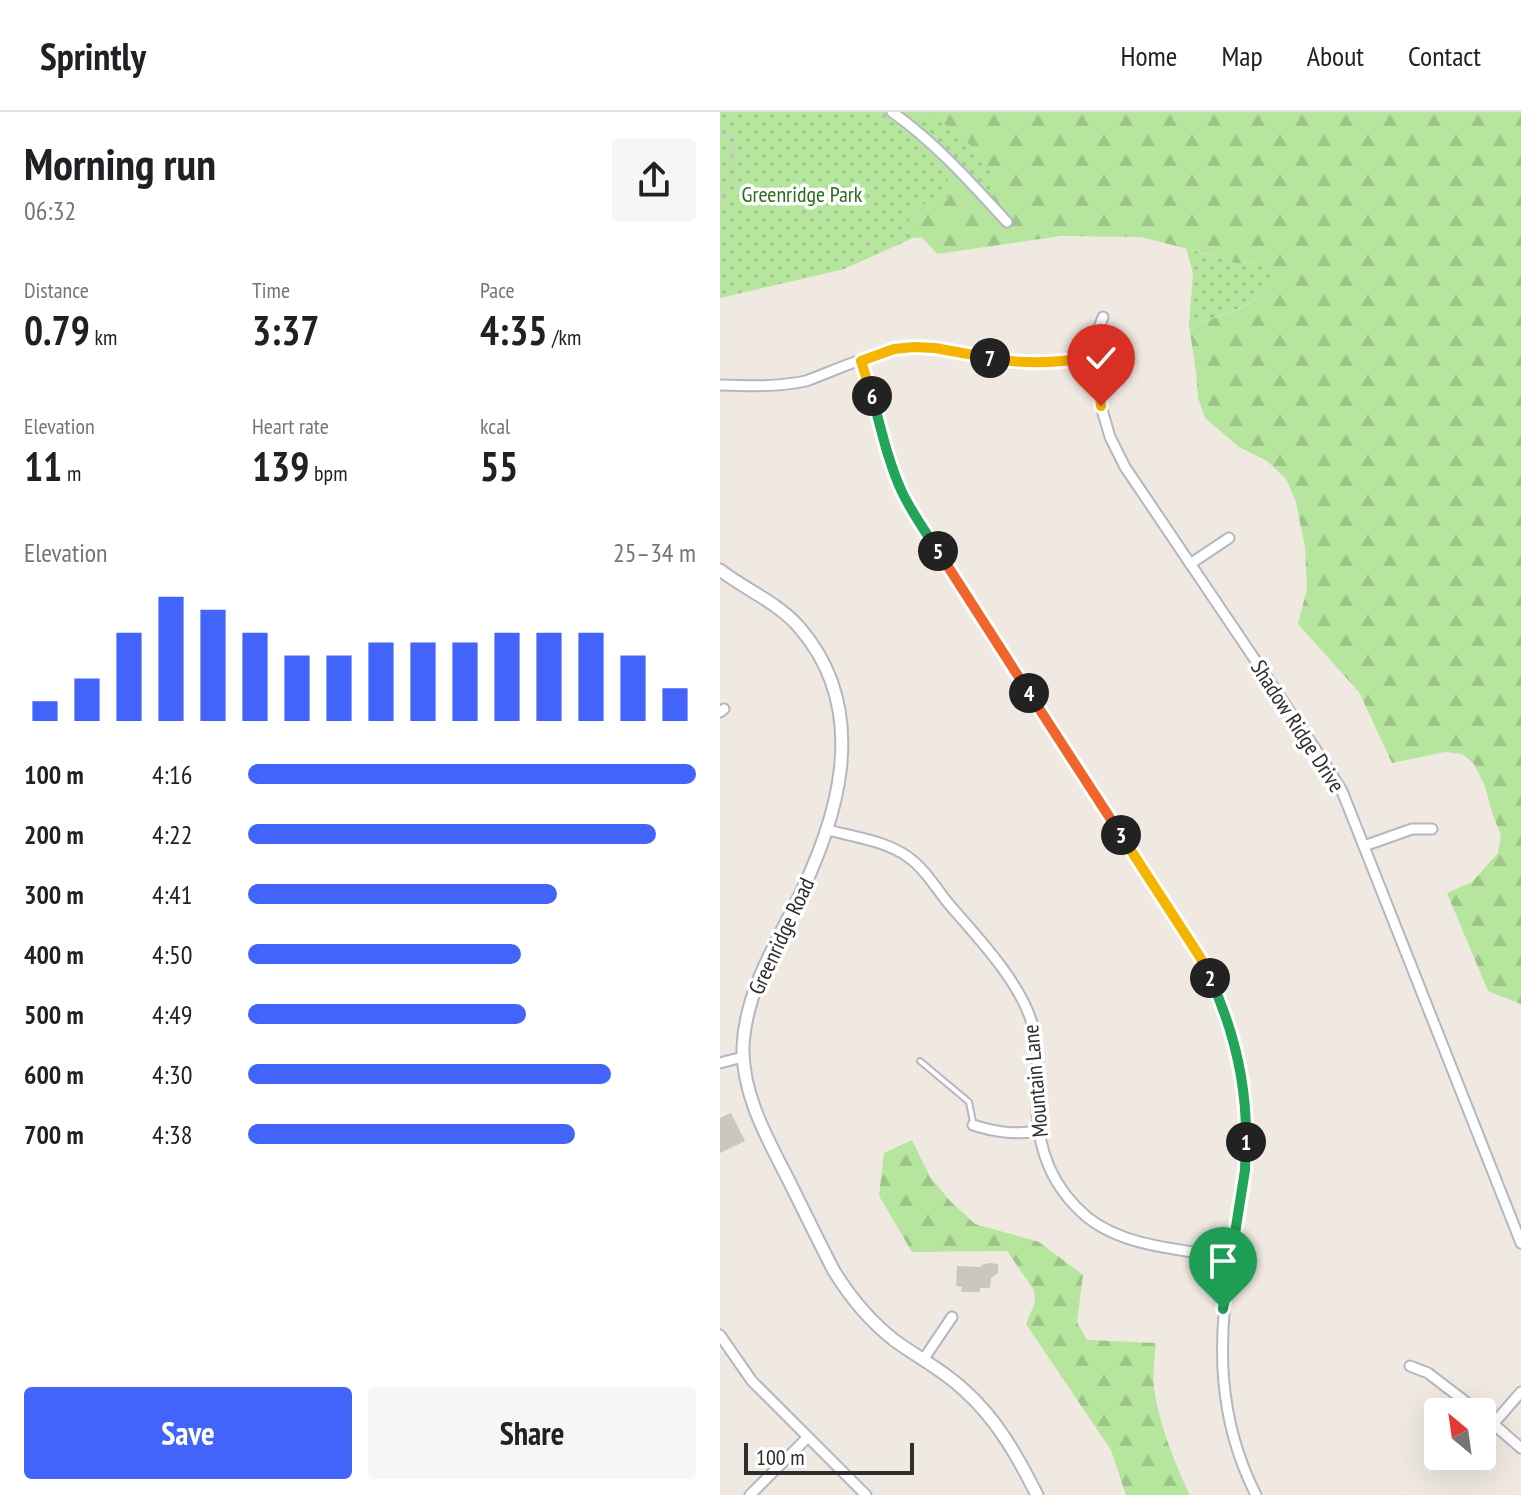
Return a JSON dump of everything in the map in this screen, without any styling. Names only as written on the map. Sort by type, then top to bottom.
[{"type":"street","points":[[892,112],[958,168],[1007,222]]},
{"type":"street","name":"Shadow Ridge Drive","points":[[1103,317],[1097,333],[1096,356],[1101,406],[1110,437],[1125,467],[1342,791],[1521,1243]]},
{"type":"street","points":[[720,385],[791,385],[894,349],[914,347],[1015,363],[1047,363],[1096,356]]},
{"type":"street","points":[[861,361],[894,471],[911,509],[1200,957],[1220,1001],[1241,1073],[1245,1109],[1245,1170],[1223,1309],[1222,1369],[1231,1429],[1256,1495]]},
{"type":"street","points":[[1190,564],[1229,538]]},
{"type":"street","name":"Greenridge Road","points":[[720,570],[783,612],[805,635],[825,666],[836,693],[841,720],[839,779],[828,830],[752,995],[743,1057],[752,1103],[834,1271],[851,1296],[879,1327],[948,1376],[981,1406],[1004,1435],[1037,1495]]},
{"type":"street","points":[[1364,846],[1412,829],[1432,829]]},
{"type":"street","name":"Mountain Lane","points":[[828,830],[864,838],[909,858],[1015,986],[1033,1027],[1038,1063],[1038,1131],[1056,1184],[1070,1202],[1116,1234],[1164,1247],[1231,1258]]},
{"type":"street","points":[[720,1063],[743,1057]]},
{"type":"street","points":[[973,1125],[998,1132],[1022,1134],[1038,1131]]},
{"type":"street","points":[[923,1360],[952,1317]]},
{"type":"street","points":[[720,1335],[752,1381],[866,1495]]},
{"type":"street","points":[[1410,1366],[1428,1373],[1460,1398]]},
{"type":"street","points":[[1496,1421],[1521,1392]]},
{"type":"street","points":[[1496,1425],[1521,1448]]},
{"type":"street","points":[[750,1495],[807,1438]]},
{"type":"lane","points":[[920,1061],[969,1102],[973,1125]]},
{"type":"path","points":[[720,134],[728,134],[733,138],[734,145],[720,203]]},
{"type":"green space","name":"Greenridge Park","points":[[720,112],[955,112],[1019,177],[951,235],[913,238],[844,269],[720,298]]},
{"type":"green space","points":[[903,112],[1521,112],[1521,1004],[1488,991],[1447,893],[1472,882],[1498,853],[1501,835],[1485,786],[1474,764],[1462,754],[1445,752],[1392,763],[1359,692],[1298,624],[1307,589],[1305,547],[1296,502],[1286,479],[1267,461],[1239,447],[1205,418],[1198,398],[1189,325],[1248,304],[1265,289],[1271,274],[1261,264],[1235,263],[1141,237],[1061,236],[937,254],[908,219],[919,206],[948,196],[948,171],[963,176],[977,191],[996,194],[994,181],[983,159],[955,132],[935,117],[901,117]]},
{"type":"green space","points":[[1186,248],[1235,263],[1261,264],[1272,274],[1269,283],[1257,298],[1239,308],[1189,325],[1193,273]]},
{"type":"green space","points":[[912,1140],[930,1177],[975,1224],[1039,1242],[1083,1275],[1077,1322],[1087,1340],[1156,1343],[1153,1376],[1159,1414],[1190,1495],[1126,1495],[1111,1450],[1026,1324],[1035,1302],[1034,1290],[1007,1251],[912,1252],[879,1196],[884,1153]]},
{"type":"building","points":[[731,1113],[745,1141],[720,1153],[720,1118]]},
{"type":"building","points":[[989,1263],[998,1264],[998,1273],[991,1278],[990,1288],[980,1288],[980,1292],[961,1292],[962,1287],[956,1286],[957,1266],[981,1267]]},
{"type":"route","points":[[1101,406],[1096,356],[1047,363],[1015,363],[914,347],[894,349],[861,361],[894,471],[911,509],[1200,957],[1220,1001],[1241,1073],[1246,1139],[1245,1170],[1223,1309]]}]
